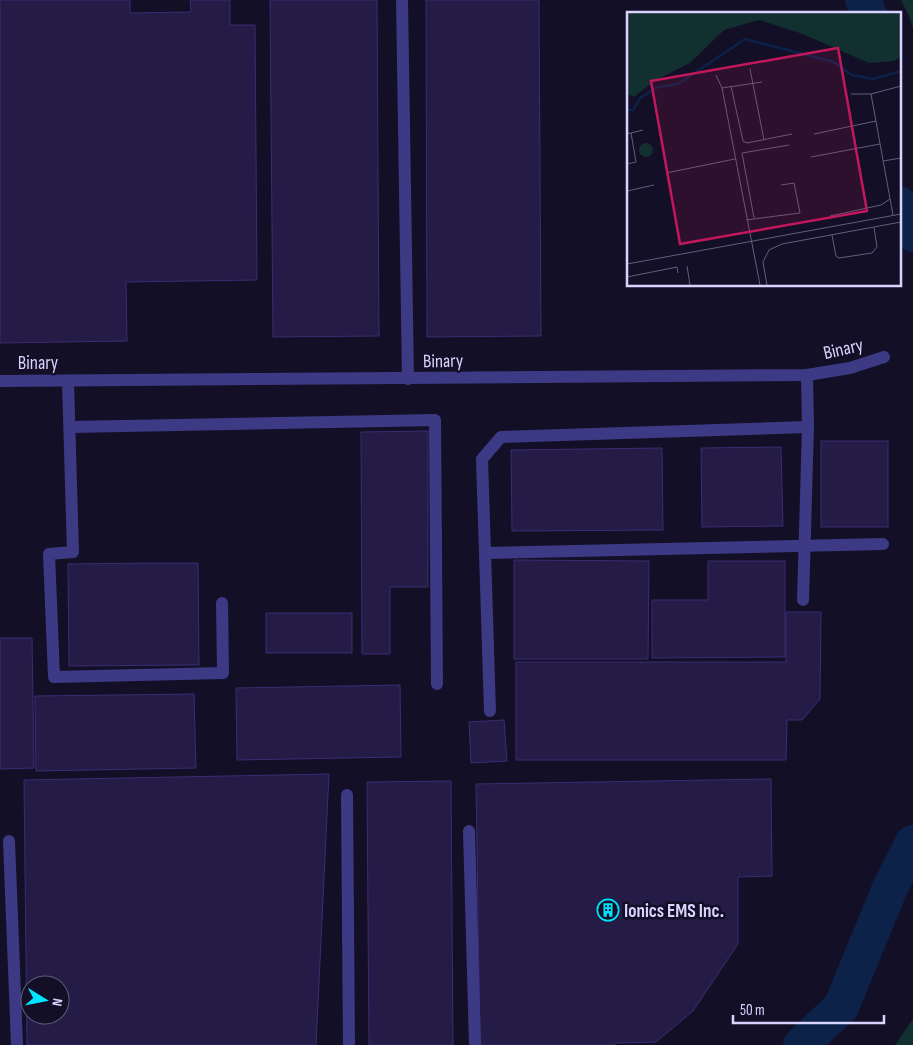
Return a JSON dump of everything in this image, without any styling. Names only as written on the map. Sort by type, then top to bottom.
[{"type":"street","points":[[402,0],[408,379]]},
{"type":"street","name":"Binary","points":[[0,381],[806,375],[850,368],[884,356]]},
{"type":"street","points":[[803,600],[808,428],[806,375]]},
{"type":"street","points":[[68,381],[73,552],[49,554],[54,677],[223,673],[222,603]]},
{"type":"street","points":[[70,427],[435,420],[437,684]]},
{"type":"street","points":[[490,710],[482,459],[501,437],[808,428]]},
{"type":"street","points":[[485,553],[883,544]]},
{"type":"street","points":[[347,795],[349,1045]]},
{"type":"street","points":[[469,831],[475,1045]]},
{"type":"street","points":[[8,841],[17,1045]]},
{"type":"green space","points":[[901,0],[913,0],[913,28],[909,16]]},
{"type":"green space","points":[[913,1019],[913,1045],[895,1045]]},
{"type":"building","points":[[0,0],[130,0],[130,13],[191,12],[190,0],[230,0],[230,25],[255,25],[257,280],[126,282],[127,341],[0,343]]},
{"type":"building","points":[[270,0],[377,0],[379,336],[273,337]]},
{"type":"building","points":[[426,0],[539,0],[541,336],[427,337]]},
{"type":"building","points":[[428,431],[428,587],[390,587],[390,654],[362,654],[361,432]]},
{"type":"building","points":[[821,441],[888,441],[888,527],[821,527]]},
{"type":"building","points":[[781,447],[783,526],[702,527],[701,448]]},
{"type":"building","points":[[662,448],[663,530],[512,531],[511,450]]},
{"type":"building","points":[[514,560],[649,561],[648,659],[514,659]]},
{"type":"building","points":[[708,561],[785,561],[785,657],[652,658],[652,600],[708,600]]},
{"type":"building","points":[[198,563],[199,665],[69,666],[68,564]]},
{"type":"building","points":[[786,612],[821,612],[820,699],[802,720],[787,720],[786,760],[516,760],[516,662],[786,662]]},
{"type":"building","points":[[266,613],[352,613],[352,653],[266,653]]},
{"type":"building","points":[[0,638],[32,638],[34,768],[0,769]]},
{"type":"building","points":[[400,685],[401,757],[237,760],[236,688]]},
{"type":"building","points":[[194,694],[196,768],[36,771],[35,696]]},
{"type":"building","points":[[504,720],[507,761],[471,763],[469,722]]},
{"type":"building","points":[[329,774],[316,1045],[27,1045],[27,1025],[70,1025],[70,975],[26,975],[24,780]]},
{"type":"building","name":"Ionics EMS Inc.","points":[[771,779],[772,876],[738,877],[738,944],[693,1011],[656,1042],[615,1043],[615,1045],[480,1045],[476,784]]},
{"type":"building","points":[[451,781],[453,1045],[369,1045],[367,782]]},
{"type":"waterway","points":[[863,0],[868,12]]},
{"type":"waterway","points":[[900,206],[913,234]]},
{"type":"waterway","points":[[801,1045],[841,1007],[890,888],[913,843]]},
{"type":"place","name":"Ionics EMS Inc.","points":[[608,910]]}]
